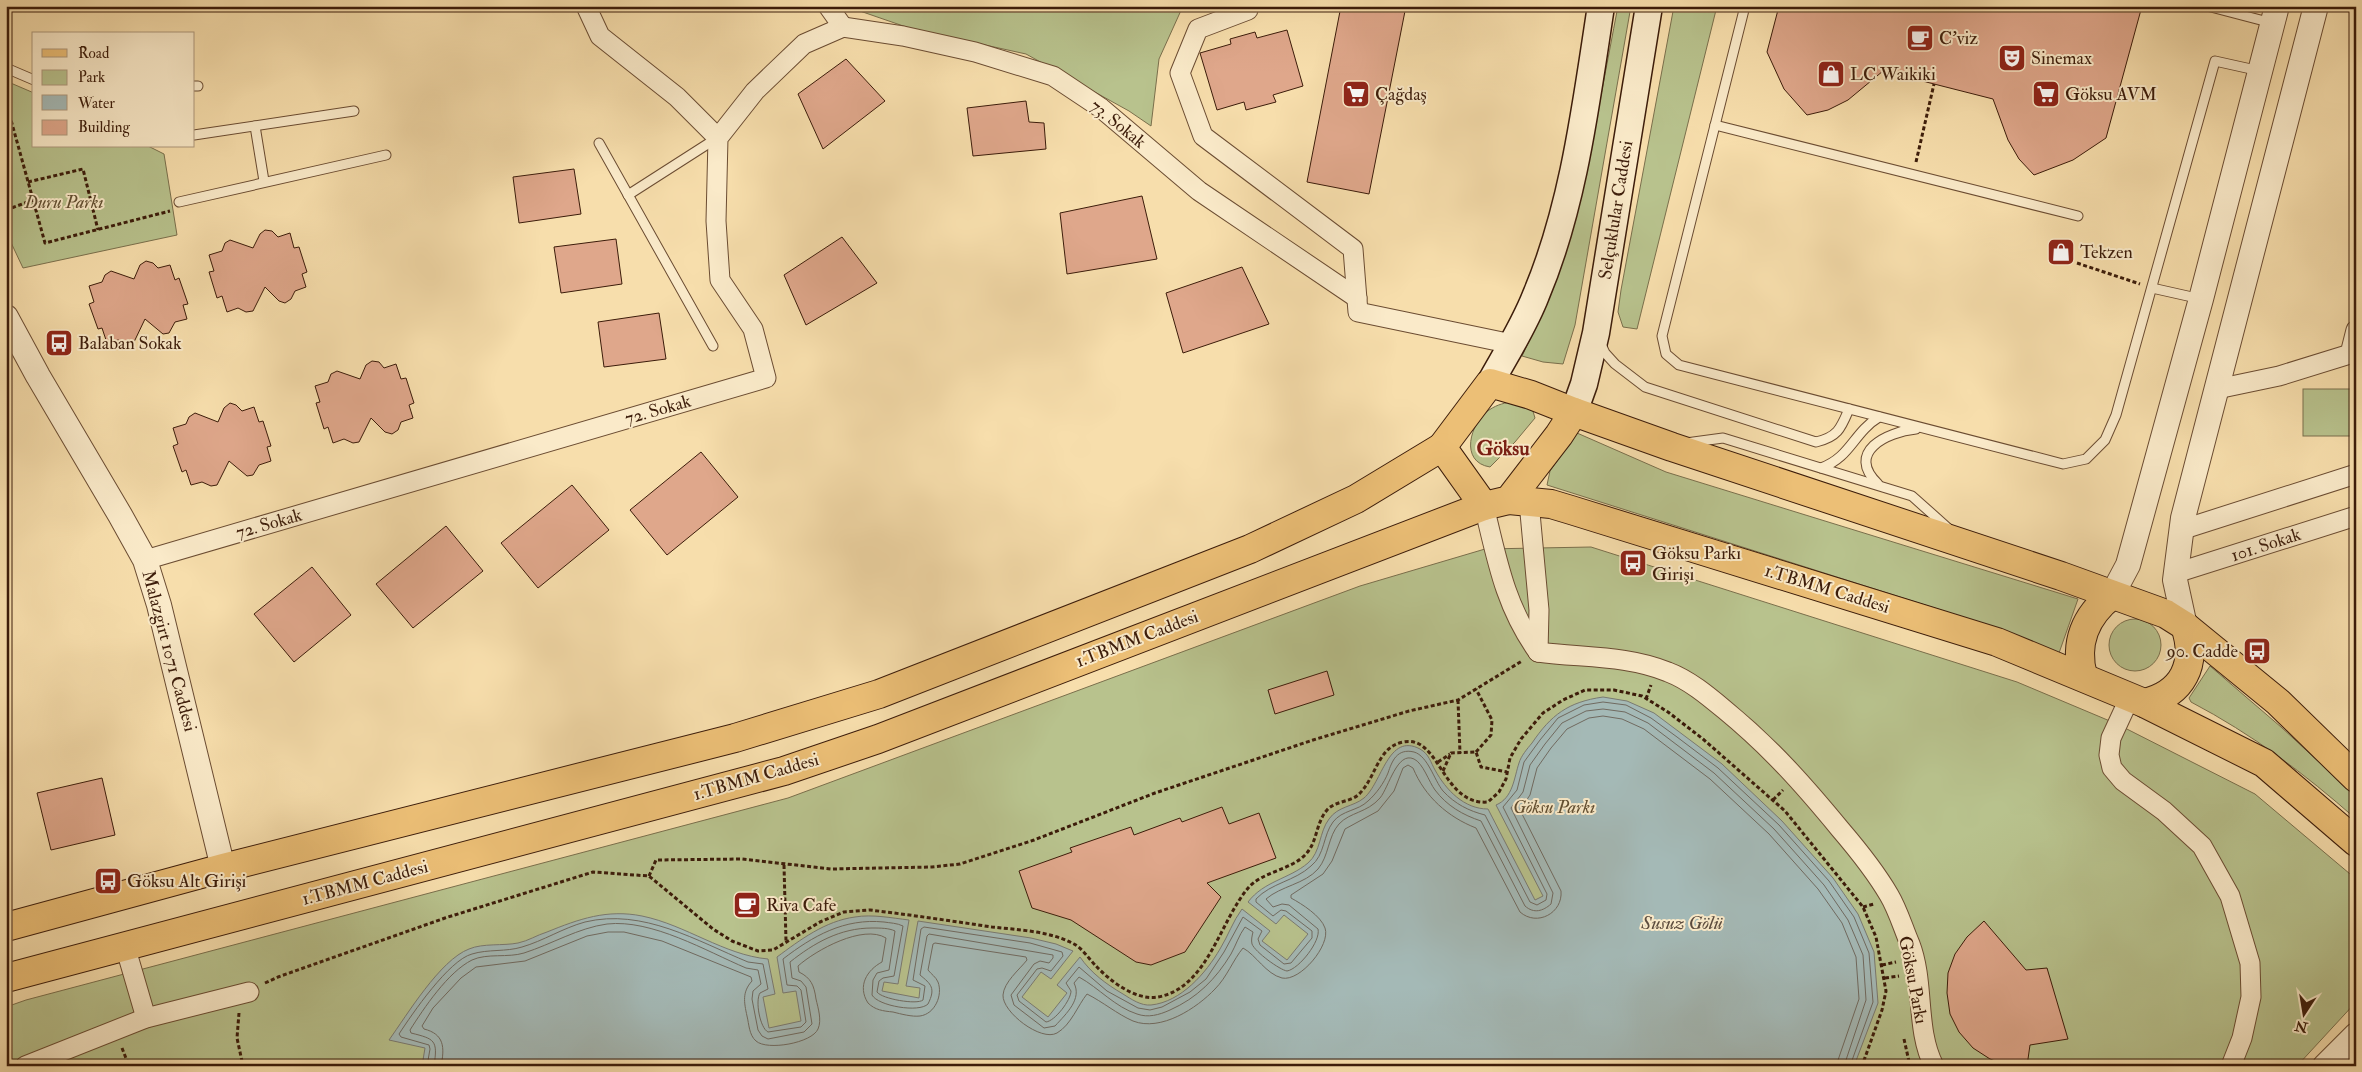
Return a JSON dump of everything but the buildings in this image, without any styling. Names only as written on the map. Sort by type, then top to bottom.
[{"type":"main road","points":[[6,927],[223,868],[735,738],[879,694],[1250,549],[1356,499],[1442,447],[1490,383],[1537,295],[1555,240],[1578,145],[1601,6]]},
{"type":"main road","name":"Selçuklular Caddesi","points":[[1574,412],[1584,384],[1596,333],[1649,6]]},
{"type":"main road","points":[[1490,383],[1531,395],[1672,447],[2153,608],[2185,626],[2278,702],[2356,778]]},
{"type":"main road","points":[[1442,447],[1507,503],[1559,435],[1574,412]]},
{"type":"main road","name":"1.TBMM Caddesi","points":[[6,978],[784,771],[878,739],[1507,503],[1564,508],[1997,642],[2083,676]]},
{"type":"main road","points":[[2112,595],[2091,614],[2085,626],[2079,651],[2083,676],[2137,700],[2264,763],[2356,842]]},
{"type":"main road","points":[[2137,700],[2156,700],[2167,694],[2184,675],[2190,651],[2185,626]]},
{"type":"street","points":[[586,6],[600,36],[676,97],[718,138],[755,92],[804,44],[843,27],[828,6]]},
{"type":"street","points":[[1247,6],[1248,10],[1198,29],[1180,73],[1203,136],[1353,250],[1358,312],[1512,344]]},
{"type":"street","points":[[2185,626],[2177,592],[2176,573],[2181,530],[2316,6]]},
{"type":"street","points":[[2112,595],[2128,565],[2201,299],[2275,15]]},
{"type":"street","name":"73. Sokak","points":[[843,27],[903,36],[975,52],[1053,76],[1101,108],[1199,191],[1357,298]]},
{"type":"street","points":[[2260,71],[2297,80]]},
{"type":"street","name":"72. Sokak","points":[[145,560],[766,378],[753,329],[720,280],[716,221],[718,138]]},
{"type":"street","points":[[2201,299],[2238,307]]},
{"type":"street","name":"Malazgirt 1071 Caddesi","points":[[6,317],[38,376],[120,514],[145,560],[159,605],[223,868]]},
{"type":"street","points":[[2217,389],[2279,376],[2350,354],[2356,330]]},
{"type":"street","points":[[2181,530],[2356,474]]},
{"type":"street","points":[[1507,503],[1506,592],[1521,628],[1538,652]]},
{"type":"street","points":[[1507,503],[1539,610],[1538,652]]},
{"type":"street","name":"101. Sokak","points":[[2176,573],[2356,516]]},
{"type":"street","name":"Göksu Parkı","points":[[1538,652],[1574,657],[1616,658],[1668,671],[1703,692],[1757,736],[1786,764],[1866,860],[1890,897],[1911,947],[1920,993],[1924,1042],[1934,1066]]},
{"type":"street","points":[[2137,700],[2111,738],[2109,755],[2112,768],[2123,781],[2164,811],[2202,846],[2230,896],[2250,963],[2251,997],[2242,1038],[2231,1066]]},
{"type":"street","points":[[125,946],[146,1018]]},
{"type":"street","points":[[25,1066],[146,1018],[249,992]]},
{"type":"street","points":[[2325,1066],[2356,1035]]},
{"type":"lane","points":[[1745,6],[1662,336],[1666,354],[1679,365],[2063,464],[2086,458],[2105,440],[2116,415],[2215,61],[2260,71]]},
{"type":"lane","points":[[2207,6],[2275,15]]},
{"type":"lane","points":[[6,68],[32,79]]},
{"type":"lane","points":[[195,134],[354,111]]},
{"type":"lane","points":[[1715,125],[2078,216]]},
{"type":"lane","points":[[255,126],[264,181]]},
{"type":"lane","points":[[628,195],[718,138]]},
{"type":"lane","points":[[599,143],[713,346]]},
{"type":"lane","points":[[179,202],[264,181],[386,155]]},
{"type":"lane","points":[[2152,288],[2201,299]]},
{"type":"lane","points":[[1596,333],[1605,353],[1615,364],[1645,387],[1816,442],[1828,440],[1839,431],[1849,409]]},
{"type":"lane","points":[[1821,468],[1842,458],[1864,428],[1879,417]]},
{"type":"lane","points":[[1880,486],[1868,471],[1866,460],[1874,444],[1882,438],[1899,431],[1924,428]]},
{"type":"lane","points":[[1672,447],[1694,441],[1723,438],[1912,496],[1937,517],[1962,544]]},
{"type":"path","points":[[1912,175],[1934,84]]},
{"type":"path","points":[[6,102],[45,243],[169,213],[179,202]]},
{"type":"path","points":[[28,182],[83,169],[98,230]]},
{"type":"path","points":[[6,210],[33,200]]},
{"type":"path","points":[[2077,263],[2152,288]]},
{"type":"path","points":[[649,876],[656,860],[742,859],[831,870],[932,867],[960,864],[1034,840],[1154,794],[1313,740],[1409,711],[1458,700],[1538,652]]},
{"type":"path","points":[[1646,699],[1653,678]]},
{"type":"path","points":[[1438,762],[1451,753],[1476,752],[1491,735],[1492,720],[1476,689]]},
{"type":"path","points":[[243,1066],[237,1038],[238,1015],[249,992],[278,977],[445,918],[593,872],[649,876],[713,929],[732,941],[758,950],[773,950],[820,922],[844,912],[870,910],[1038,933],[1075,944],[1099,969],[1124,988],[1142,998],[1159,997],[1181,987],[1197,972],[1221,935],[1234,906],[1251,885],[1304,856],[1314,843],[1319,821],[1328,809],[1356,797],[1369,781],[1389,747],[1404,741],[1417,743],[1427,750],[1438,762],[1447,781],[1458,792],[1481,802],[1488,802],[1499,792],[1510,758],[1521,739],[1543,713],[1585,690],[1614,690],[1646,699],[1703,739],[1785,811],[1863,907],[1876,939],[1886,991],[1882,1010],[1862,1066]]},
{"type":"path","points":[[1458,700],[1460,753]]},
{"type":"path","points":[[1476,752],[1481,767],[1507,772]]},
{"type":"path","points":[[1442,772],[1451,753]]},
{"type":"path","points":[[1773,800],[1786,787],[1791,793]]},
{"type":"path","points":[[784,865],[786,941]]},
{"type":"path","points":[[1863,907],[1878,903],[1874,897]]},
{"type":"path","points":[[1876,939],[1884,936]]},
{"type":"path","points":[[1882,965],[1897,964],[1896,957]]},
{"type":"path","points":[[1898,971],[1900,983]]},
{"type":"path","points":[[1885,978],[1899,976]]},
{"type":"path","points":[[1903,1034],[1910,1066]]},
{"type":"green space","points":[[861,6],[1183,6],[1159,59],[1151,126],[1129,111],[1026,54],[912,29],[857,10]]},
{"type":"green space","points":[[1618,6],[1631,6],[1575,325],[1563,364],[1543,362],[1522,356],[1541,315],[1570,229],[1592,140]]},
{"type":"green space","points":[[1674,6],[1717,6],[1637,329],[1623,327],[1618,312]]},
{"type":"green space","name":"Duru Parkı","points":[[6,81],[32,92],[32,148],[152,148],[164,154],[177,235],[23,268],[6,232]]},
{"type":"green space","points":[[2303,389],[2356,389],[2356,436],[2303,436]]},
{"type":"green space","points":[[1515,401],[1532,408],[1535,418],[1515,442],[1490,467],[1480,464],[1474,458],[1471,450],[1473,432],[1477,424],[1482,416],[1492,408]]},
{"type":"green space","points":[[1577,433],[1666,472],[2078,599],[2059,653],[1944,611],[1547,485],[1550,471]]},
{"type":"green space","name":"Göksu Parkı","points":[[1591,547],[2017,682],[2117,724],[2255,794],[2356,879],[2356,1002],[2297,1066],[6,1066],[6,1007],[26,1000],[788,798],[1360,586],[1485,549]]},
{"type":"green space","points":[[2135,619],[2145,621],[2153,627],[2159,635],[2161,645],[2159,655],[2153,663],[2145,669],[2135,671],[2125,669],[2117,663],[2111,655],[2109,645],[2111,635],[2117,627],[2125,621]]},
{"type":"green space","points":[[2210,666],[2281,727],[2356,796],[2356,819],[2317,786],[2257,741],[2191,702],[2189,698]]},
{"type":"water","name":"Susuz Gölü","points":[[1603,697],[1627,701],[1654,713],[1722,764],[1782,821],[1833,878],[1858,914],[1874,952],[1878,1003],[1854,1066],[422,1066],[425,1048],[389,1040],[425,989],[447,964],[458,955],[475,947],[522,942],[582,919],[617,914],[629,914],[658,920],[736,952],[768,959],[775,994],[763,997],[769,1028],[801,1021],[796,991],[783,993],[777,957],[823,927],[844,919],[862,916],[909,920],[898,984],[884,982],[882,991],[919,998],[920,988],[906,986],[918,921],[1031,938],[1056,944],[1073,951],[1051,979],[1041,972],[1022,997],[1048,1017],[1067,993],[1057,985],[1080,957],[1099,978],[1133,1000],[1147,1005],[1162,1003],[1192,985],[1208,967],[1242,909],[1270,931],[1262,941],[1287,960],[1308,934],[1284,915],[1276,924],[1248,902],[1261,889],[1308,863],[1318,848],[1323,830],[1329,819],[1341,809],[1364,798],[1387,761],[1400,747],[1409,746],[1426,753],[1439,777],[1450,791],[1471,806],[1488,809],[1535,900],[1543,896],[1496,805],[1506,798],[1512,787],[1521,758],[1546,725],[1570,706]]},
{"type":"place","name":"C'viz","points":[[1920,38]]},
{"type":"place","name":"Sinemax","points":[[2012,58]]},
{"type":"place","name":"LC Waikiki","points":[[1831,74]]},
{"type":"place","name":"Çağdaş","points":[[1356,94]]},
{"type":"place","name":"Göksu AVM","points":[[2046,94]]},
{"type":"place","name":"Tekzen","points":[[2061,252]]},
{"type":"place","name":"Balaban Sokak","points":[[59,343]]},
{"type":"place","name":"Göksu Parkı Girişi","points":[[1633,563]]},
{"type":"place","name":"90. Cadde","points":[[2257,651]]},
{"type":"place","name":"Göksu Alt Girişi","points":[[108,881]]},
{"type":"place","name":"Riva Cafe","points":[[747,905]]},
{"type":"district","name":"Göksu","points":[[1503,448]]}]
